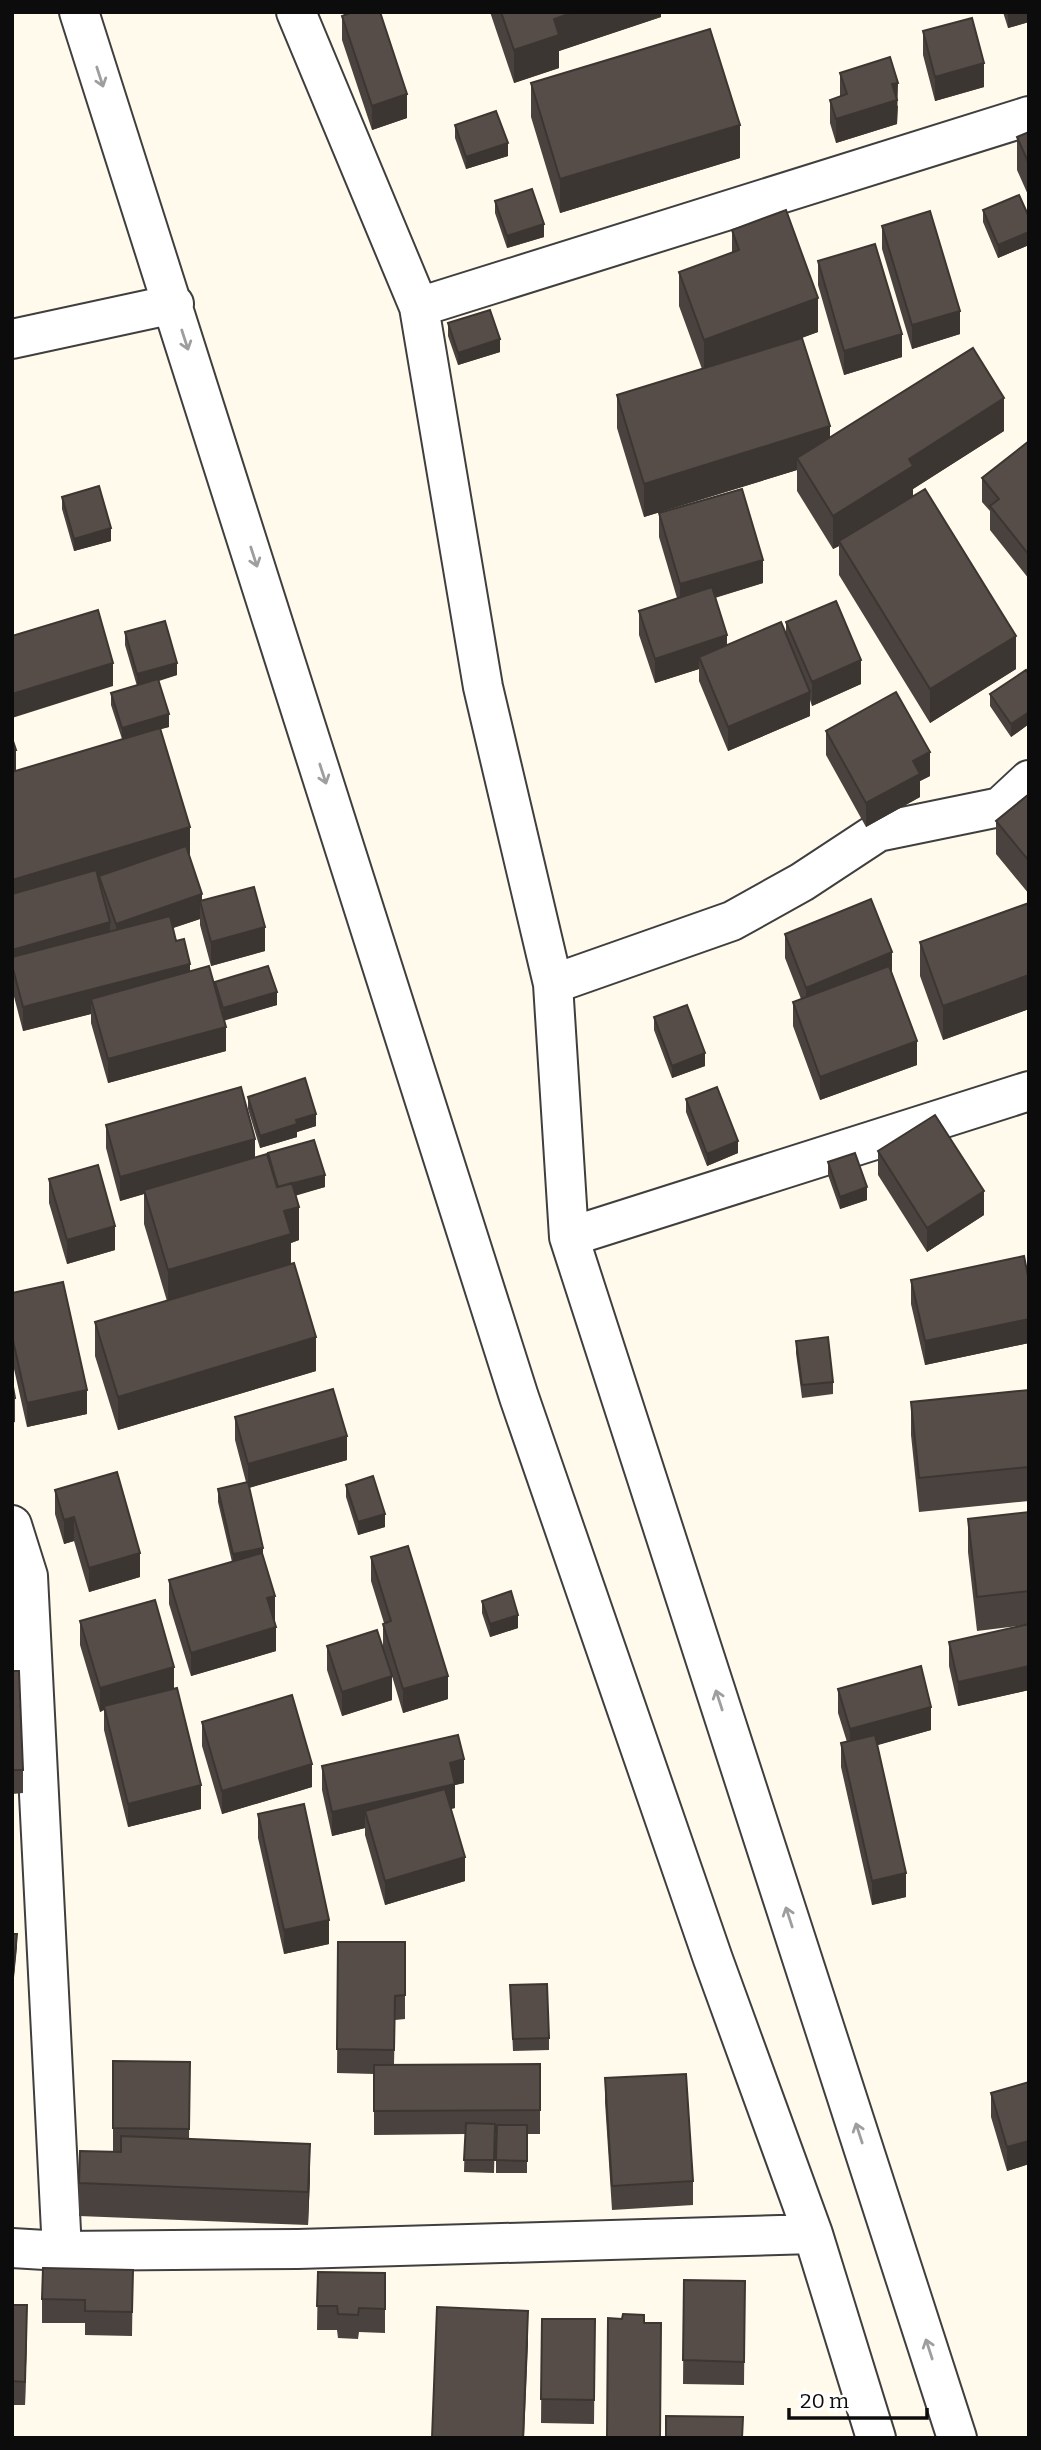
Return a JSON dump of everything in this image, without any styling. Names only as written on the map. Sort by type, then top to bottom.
[{"type":"street","points":[[79,12],[174,304],[519,1397],[709,1946],[813,2234],[876,2438]]},
{"type":"street","points":[[296,12],[419,307],[483,687],[553,984],[569,1237],[957,2438]]},
{"type":"street","points":[[419,307],[1029,116]]},
{"type":"street","points":[[12,339],[174,304]]},
{"type":"street","points":[[553,984],[732,921],[802,882],[878,832],[1000,807],[1029,780]]},
{"type":"street","points":[[569,1237],[1029,1091]]},
{"type":"street","points":[[12,1525],[28,1576],[62,2251]]},
{"type":"street","points":[[12,2248],[62,2251],[298,2249],[813,2234]]},
{"type":"building","points":[[352,12],[380,12],[407,94],[372,106],[342,16]]},
{"type":"building","points":[[501,12],[574,12],[554,19],[559,35],[514,50]]},
{"type":"building","points":[[972,18],[984,63],[935,77],[923,31]]},
{"type":"building","points":[[710,29],[740,125],[560,179],[531,83]]},
{"type":"building","points":[[890,57],[898,83],[892,84],[897,100],[836,119],[830,100],[847,94],[840,73]]},
{"type":"building","points":[[496,111],[508,143],[466,157],[455,125]]},
{"type":"building","points":[[1029,132],[1029,164],[1017,137]]},
{"type":"building","points":[[532,189],[544,224],[507,236],[495,201]]},
{"type":"building","points":[[1019,195],[1029,217],[1029,232],[998,245],[983,210]]},
{"type":"building","points":[[786,210],[818,298],[704,340],[679,272],[739,250],[732,230]]},
{"type":"building","points":[[930,211],[960,311],[912,325],[882,226]]},
{"type":"building","points":[[875,244],[902,334],[844,351],[818,261]]},
{"type":"building","points":[[490,310],[500,339],[458,353],[448,323]]},
{"type":"building","points":[[802,338],[830,426],[644,484],[617,395]]},
{"type":"building","points":[[973,348],[1004,398],[909,459],[913,466],[833,516],[797,458]]},
{"type":"building","points":[[1029,441],[1029,555],[990,506],[999,499],[982,478]]},
{"type":"building","points":[[99,486],[111,528],[74,539],[62,497]]},
{"type":"building","points":[[742,489],[763,560],[680,584],[659,513]]},
{"type":"building","points":[[925,489],[1016,636],[930,689],[839,541]]},
{"type":"building","points":[[712,587],[727,635],[655,659],[639,611]]},
{"type":"building","points":[[836,601],[861,660],[812,682],[786,622]]},
{"type":"building","points":[[98,610],[113,663],[12,694],[12,636]]},
{"type":"building","points":[[165,621],[177,663],[137,674],[125,632]]},
{"type":"building","points":[[781,622],[810,692],[728,727],[699,657]]},
{"type":"building","points":[[1026,670],[1029,675],[1029,712],[1011,724],[990,694]]},
{"type":"building","points":[[158,679],[169,714],[122,728],[111,693]]},
{"type":"building","points":[[896,692],[930,752],[913,761],[920,774],[866,803],[826,731]]},
{"type":"building","points":[[160,728],[190,827],[12,880],[12,772]]},
{"type":"building","points":[[1029,794],[1029,861],[996,821]]},
{"type":"building","points":[[186,846],[202,894],[116,924],[99,876]]},
{"type":"building","points":[[96,870],[110,922],[12,950],[12,894]]},
{"type":"building","points":[[254,887],[265,927],[211,942],[200,901]]},
{"type":"building","points":[[871,899],[892,952],[806,988],[785,934]]},
{"type":"building","points":[[1029,903],[1029,975],[943,1006],[920,942]]},
{"type":"building","points":[[170,916],[176,941],[184,939],[190,964],[23,1007],[12,957]]},
{"type":"building","points":[[209,966],[226,1027],[108,1059],[91,999]]},
{"type":"building","points":[[268,966],[277,992],[223,1008],[215,982]]},
{"type":"building","points":[[889,966],[917,1041],[820,1077],[793,1002]]},
{"type":"building","points":[[687,1005],[705,1053],[672,1066],[654,1017]]},
{"type":"building","points":[[305,1078],[316,1114],[296,1120],[297,1124],[260,1136],[248,1097]]},
{"type":"building","points":[[241,1087],[255,1139],[120,1177],[106,1125]]},
{"type":"building","points":[[717,1087],[738,1141],[707,1154],[686,1099]]},
{"type":"building","points":[[935,1115],[984,1191],[927,1228],[878,1151]]},
{"type":"building","points":[[314,1140],[325,1175],[278,1187],[268,1153]]},
{"type":"building","points":[[855,1153],[867,1187],[840,1197],[828,1162]]},
{"type":"building","points":[[267,1154],[277,1187],[292,1183],[299,1207],[284,1211],[291,1234],[168,1270],[144,1190]]},
{"type":"building","points":[[98,1165],[115,1226],[67,1240],[49,1179]]},
{"type":"building","points":[[1024,1256],[1029,1281],[1029,1319],[925,1341],[911,1280]]},
{"type":"building","points":[[294,1263],[316,1337],[118,1397],[95,1322]]},
{"type":"building","points":[[63,1282],[87,1390],[27,1403],[12,1336],[12,1293]]},
{"type":"building","points":[[828,1337],[833,1382],[802,1385],[796,1341]]},
{"type":"building","points":[[333,1389],[347,1436],[248,1464],[235,1417]]},
{"type":"building","points":[[1029,1390],[1029,1467],[919,1478],[911,1402]]},
{"type":"building","points":[[117,1472],[140,1553],[89,1568],[74,1517],[64,1520],[55,1490]]},
{"type":"building","points":[[373,1476],[385,1514],[358,1522],[346,1485]]},
{"type":"building","points":[[248,1482],[263,1548],[233,1554],[218,1489]]},
{"type":"building","points":[[1029,1512],[1029,1591],[977,1597],[968,1519]]},
{"type":"building","points":[[408,1546],[448,1676],[403,1689],[383,1624],[391,1621],[371,1557]]},
{"type":"building","points":[[262,1553],[275,1596],[267,1598],[276,1627],[191,1653],[169,1580]]},
{"type":"building","points":[[511,1591],[518,1615],[490,1624],[482,1601]]},
{"type":"building","points":[[155,1600],[174,1667],[100,1688],[80,1621]]},
{"type":"building","points":[[1029,1624],[1029,1666],[958,1682],[949,1642]]},
{"type":"building","points":[[377,1630],[392,1676],[342,1692],[327,1646]]},
{"type":"building","points":[[921,1666],[931,1707],[850,1729],[838,1689]]},
{"type":"building","points":[[12,1671],[19,1671],[23,1770],[12,1770]]},
{"type":"building","points":[[177,1688],[201,1785],[128,1804],[104,1706]]},
{"type":"building","points":[[292,1695],[312,1764],[222,1791],[202,1722]]},
{"type":"building","points":[[458,1735],[464,1759],[450,1763],[455,1784],[332,1812],[322,1766]]},
{"type":"building","points":[[875,1735],[906,1873],[872,1881],[841,1743]]},
{"type":"building","points":[[445,1789],[465,1857],[385,1881],[365,1811]]},
{"type":"building","points":[[304,1804],[329,1920],[284,1930],[258,1814]]},
{"type":"building","points":[[12,1934],[17,1934],[12,1985]]},
{"type":"building","points":[[338,1942],[405,1942],[405,1995],[395,1996],[394,2050],[337,2049]]},
{"type":"building","points":[[547,1984],[549,2038],[513,2039],[510,1985]]},
{"type":"building","points":[[113,2061],[190,2062],[189,2129],[113,2128]]},
{"type":"building","points":[[540,2064],[540,2110],[374,2111],[374,2065]]},
{"type":"building","points":[[686,2074],[693,2181],[612,2186],[605,2078]]},
{"type":"building","points":[[1029,2082],[1029,2141],[1007,2147],[991,2093]]},
{"type":"building","points":[[466,2123],[495,2124],[494,2160],[464,2160]]},
{"type":"building","points":[[497,2125],[527,2125],[527,2161],[496,2160]]},
{"type":"building","points":[[121,2136],[310,2144],[308,2192],[79,2183],[80,2151],[121,2152]]},
{"type":"building","points":[[43,2268],[133,2270],[132,2312],[85,2311],[85,2300],[42,2299]]},
{"type":"building","points":[[318,2272],[385,2273],[385,2309],[359,2308],[358,2315],[338,2314],[337,2306],[317,2306]]},
{"type":"building","points":[[684,2280],[745,2281],[744,2362],[683,2360]]},
{"type":"building","points":[[12,2305],[27,2305],[25,2382],[12,2381]]},
{"type":"building","points":[[437,2307],[528,2311],[523,2438],[432,2438]]},
{"type":"building","points":[[623,2314],[644,2315],[644,2323],[661,2323],[660,2438],[607,2438],[608,2318],[622,2319]]},
{"type":"building","points":[[542,2319],[595,2319],[594,2400],[541,2399]]},
{"type":"building","points":[[666,2416],[743,2417],[742,2438],[666,2438]]}]
